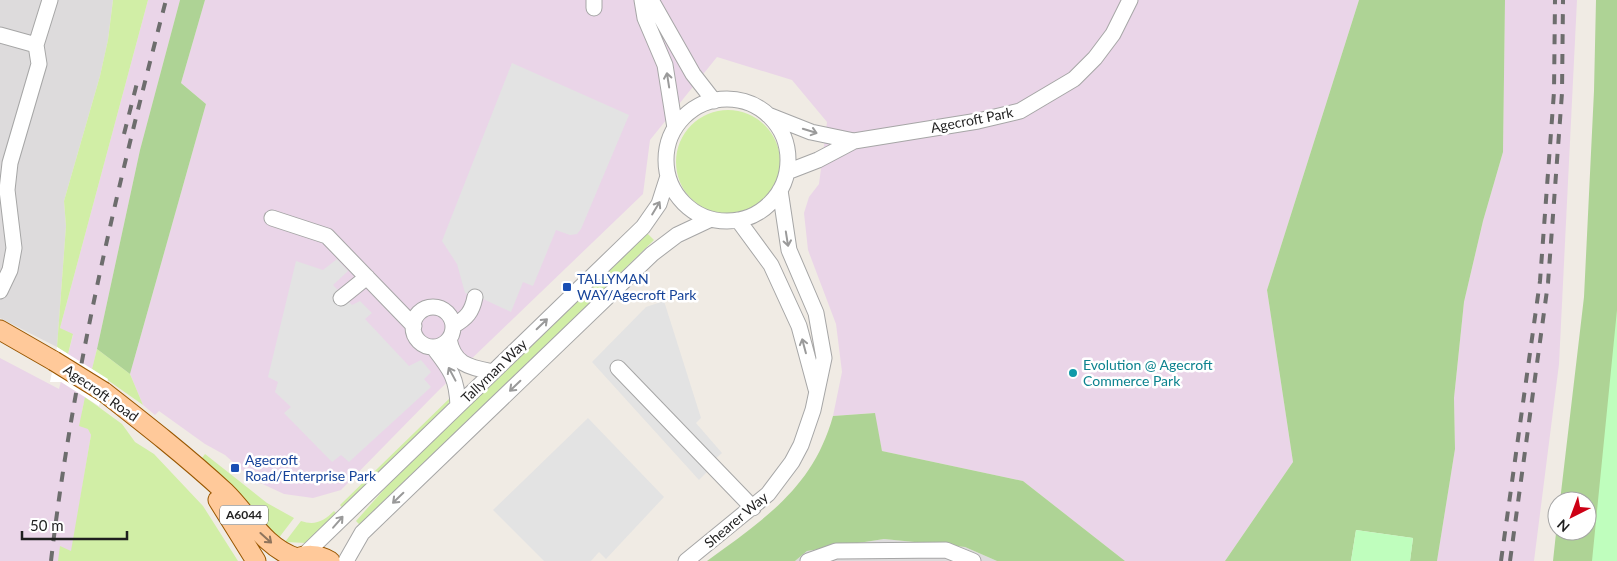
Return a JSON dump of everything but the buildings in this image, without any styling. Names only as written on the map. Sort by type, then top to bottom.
[{"type":"main road","name":"Agecroft Road","points":[[2,335],[54,361],[104,392],[163,437],[226,493],[256,530],[286,555],[298,559],[314,555],[330,561]]},
{"type":"main road","name":"Agecroft Road","points":[[194,466],[230,518],[256,561]]},
{"type":"street","points":[[0,291],[10,270],[7,242],[7,190],[10,163],[39,64],[36,45],[50,0]]},
{"type":"street","points":[[642,0],[645,18],[665,65],[675,128]]},
{"type":"street","points":[[651,0],[693,74],[714,101]]},
{"type":"street","name":"Agecroft Park","points":[[854,141],[978,121],[1020,111],[1048,96],[1081,72],[1113,34],[1130,0]]},
{"type":"street","points":[[0,35],[36,45]]},
{"type":"street","points":[[768,115],[781,132],[787,151],[787,172],[780,190],[762,209],[738,220],[711,219],[696,213],[684,203],[674,190],[668,176],[667,151],[675,128],[692,111],[714,101],[733,99],[752,105],[768,115],[811,132],[854,141]]},
{"type":"street","points":[[787,172],[818,160],[854,141]]},
{"type":"street","name":"Tallyman Way","points":[[298,559],[649,220],[663,195],[668,176]]},
{"type":"street","name":"Shearer Way","points":[[686,561],[754,508],[768,494],[792,462],[808,428],[817,393],[824,358],[816,313],[789,250],[780,190]]},
{"type":"street","points":[[272,218],[327,236],[414,326]]},
{"type":"street","name":"Tallyman Way","points":[[346,561],[362,534],[652,254],[677,235],[711,219]]},
{"type":"street","points":[[738,220],[771,266],[799,326],[817,393]]},
{"type":"street","points":[[341,298],[367,276]]},
{"type":"street","points":[[476,297],[473,310],[451,333],[445,344],[433,347],[426,346],[416,338],[414,326],[418,314],[424,310],[437,308],[448,314],[451,333],[452,350],[460,361],[470,367],[492,372]]},
{"type":"street","points":[[433,347],[453,372],[458,386],[458,406]]},
{"type":"street","points":[[618,368],[754,508]]},
{"type":"street","points":[[808,561],[836,551],[946,550],[973,561]]},
{"type":"shaded area","points":[[0,0],[113,0],[108,40],[100,76],[64,201],[66,226],[57,347],[0,318]]},
{"type":"shaded area","points":[[148,0],[180,0],[140,150],[82,411],[91,435],[70,561],[0,561],[0,358],[59,389],[73,335],[60,328]]},
{"type":"shaded area","points":[[205,0],[1359,0],[1267,290],[1293,462],[1225,561],[1125,561],[1023,481],[882,451],[874,413],[833,416],[842,372],[836,324],[808,250],[804,213],[809,197],[819,184],[827,122],[792,80],[717,57],[650,140],[643,194],[438,391],[341,490],[313,498],[284,494],[252,479],[225,455],[205,444],[159,411],[155,415],[143,405],[130,374],[206,104],[181,83]]},
{"type":"shaded area","points":[[1505,0],[1577,0],[1559,364],[1534,561],[1437,561],[1455,449],[1454,398],[1464,302],[1483,221],[1503,152]]},
{"type":"shaded area","points":[[512,63],[629,115],[581,229],[577,234],[570,235],[556,230],[533,286],[523,282],[511,312],[465,293],[457,264],[442,241]]},
{"type":"shaded area","points":[[337,259],[348,271],[333,285],[352,305],[360,301],[372,313],[365,319],[409,366],[421,360],[431,372],[424,379],[431,387],[349,462],[341,455],[332,462],[284,413],[291,407],[275,392],[278,382],[268,377],[296,261],[323,270]]},
{"type":"shaded area","points":[[664,301],[701,418],[696,423],[722,453],[715,459],[717,462],[699,480],[592,362],[646,307]]},
{"type":"shaded area","points":[[588,418],[664,497],[606,559],[599,552],[591,561],[544,561],[493,510]]},
{"type":"shaded area","points":[[884,539],[965,547],[997,561],[795,561],[807,551]]},
{"type":"green space","points":[[113,0],[148,0],[60,328],[73,334],[68,354],[57,347],[66,226],[64,201],[100,76],[108,40]]},
{"type":"green space","points":[[180,0],[205,0],[181,83],[206,104],[130,374],[97,349],[140,150]]},
{"type":"green space","points":[[1359,0],[1505,0],[1503,152],[1483,221],[1464,302],[1454,398],[1455,449],[1437,561],[1410,561],[1413,538],[1356,530],[1351,561],[1225,561],[1293,462],[1267,290]]},
{"type":"green space","points":[[1596,0],[1617,0],[1617,561],[1553,561],[1555,541],[1597,541],[1597,491],[1561,491],[1584,297],[1594,91]]},
{"type":"green space","points":[[728,110],[748,114],[765,125],[776,142],[780,162],[776,182],[765,199],[748,210],[728,214],[708,210],[691,199],[680,182],[676,162],[680,142],[691,125],[708,114]]},
{"type":"green space","points":[[647,233],[654,240],[361,526],[356,521],[388,485]]},
{"type":"green space","points":[[1617,310],[1617,561],[1592,561],[1594,541],[1597,541],[1597,511]]},
{"type":"green space","points":[[97,349],[130,374],[143,405],[92,369]]},
{"type":"green space","points":[[452,396],[448,404],[377,474],[344,510],[340,505]]},
{"type":"green space","points":[[85,397],[122,424],[135,442],[154,454],[203,506],[238,561],[58,561],[60,546],[71,551],[91,435],[88,429],[79,426]]},
{"type":"green space","points":[[875,413],[882,451],[1023,481],[1125,561],[997,561],[965,547],[884,539],[807,551],[795,561],[707,561],[767,516],[784,500],[813,463],[824,441],[833,416]]},
{"type":"green space","points":[[205,454],[267,503],[294,518],[278,539],[202,458]]},
{"type":"green space","points":[[334,511],[339,516],[307,543],[285,542],[301,521],[319,522]]},
{"type":"green space","points":[[1356,530],[1413,538],[1410,561],[1351,561]]},
{"type":"pier","points":[[57,347],[108,379],[99,406],[61,382],[50,382]]},
{"type":"railway","points":[[51,561],[60,490],[84,349],[114,208],[166,0]]},
{"type":"railway","points":[[1501,561],[1540,281],[1554,92],[1555,0]]},
{"type":"railway","points":[[1510,561],[1548,283],[1562,93],[1563,0]]},
{"type":"railway","points":[[124,134],[137,83]]},
{"type":"place","name":"TALLYMAN WAY/Agecroft Park","points":[[567,287]]},
{"type":"place","name":"Evolution @ Agecroft Commerce Park","points":[[1073,373]]},
{"type":"place","name":"Agecroft Road/Enterprise Park","points":[[235,468]]}]
